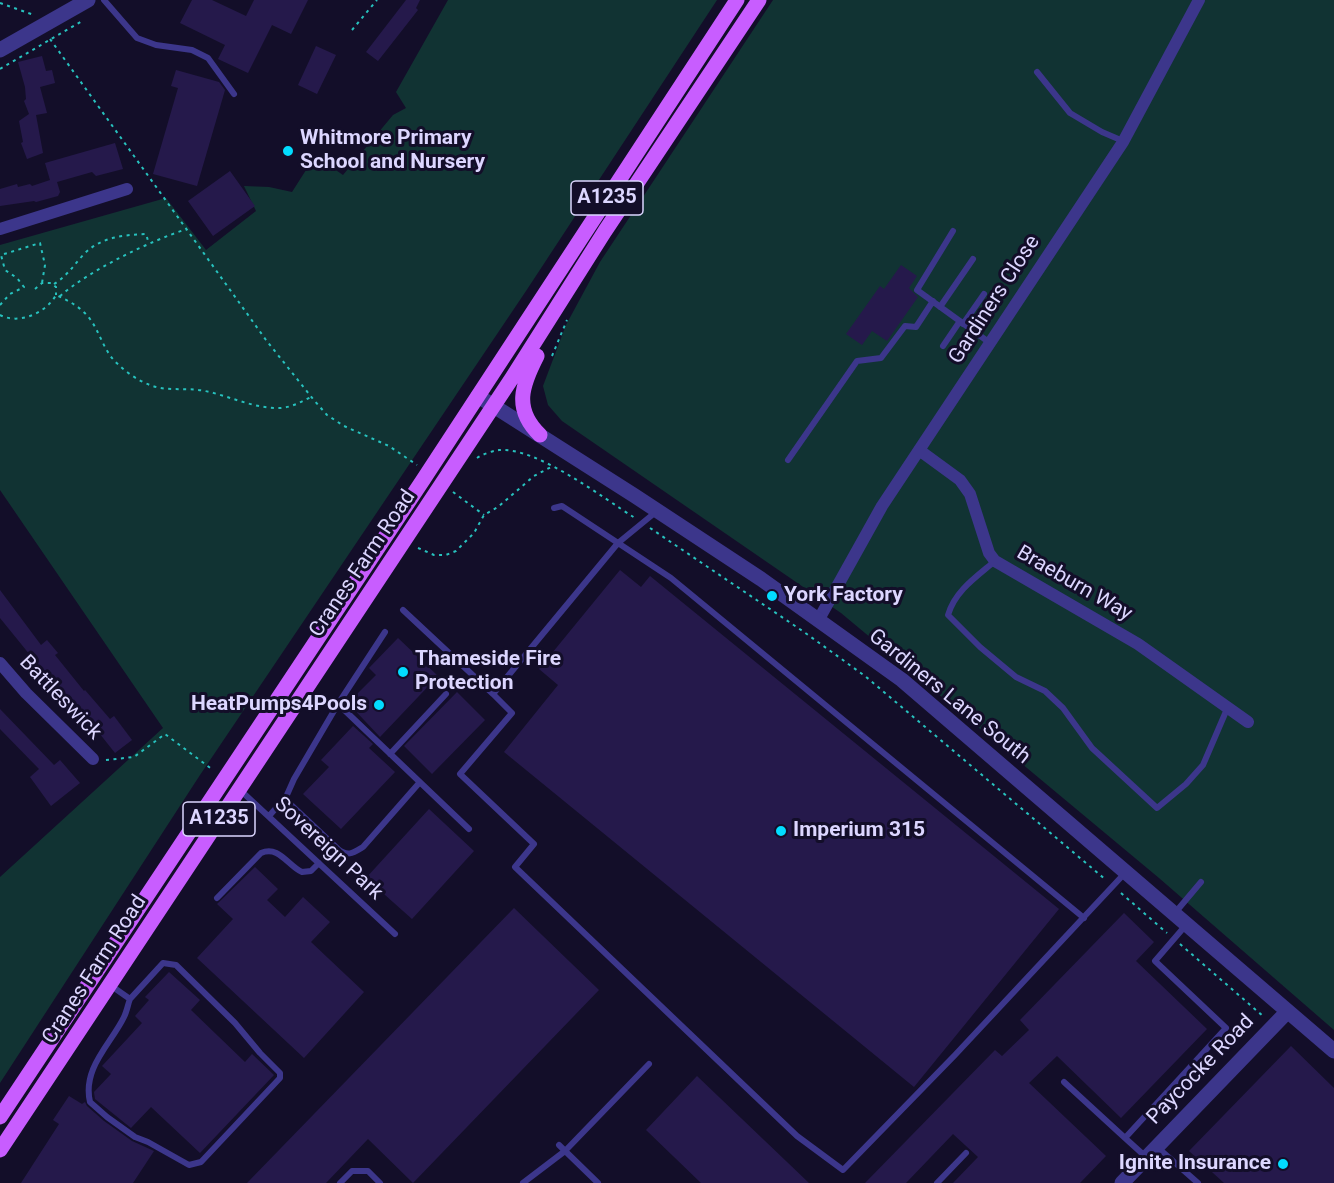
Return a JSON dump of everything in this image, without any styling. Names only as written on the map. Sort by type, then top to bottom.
[{"type":"main road","name":"Cranes Farm Road","points":[[0,1117],[423,480],[737,0]]},
{"type":"main road","name":"Cranes Farm Road","points":[[0,1150],[442,488],[451,470],[577,275],[759,0]]},
{"type":"main road","name":"A1235","points":[[540,435],[527,420],[524,410],[524,384],[577,275]]},
{"type":"street","points":[[0,50],[40,22],[88,0]]},
{"type":"street","name":"Gardiners Close","points":[[819,620],[882,506],[1124,142],[1199,0]]},
{"type":"street","points":[[0,229],[128,189]]},
{"type":"street","name":"Gardiners Lane South","points":[[478,396],[658,511],[819,620],[902,680],[1334,1051]]},
{"type":"street","name":"Braeburn Way","points":[[920,450],[960,480],[970,494],[989,553],[995,561],[1138,644],[1248,722]]},
{"type":"street","name":"Battleswick","points":[[0,663],[26,693],[97,760]]},
{"type":"street","name":"Paycocke Road","points":[[1122,1183],[1287,1012]]},
{"type":"lane","points":[[104,0],[137,38],[156,45],[192,50],[208,58],[234,94]]},
{"type":"lane","points":[[1037,72],[1070,113],[1124,142]]},
{"type":"lane","points":[[953,231],[918,290],[990,344]]},
{"type":"lane","points":[[940,307],[973,259]]},
{"type":"lane","points":[[943,346],[984,294]]},
{"type":"lane","points":[[788,460],[857,361],[881,358],[906,326],[916,327],[933,301]]},
{"type":"lane","points":[[554,508],[562,506],[671,578],[1084,918]]},
{"type":"lane","points":[[493,694],[618,543],[658,511]]},
{"type":"lane","points":[[995,561],[962,589],[951,603],[948,615],[980,647],[1016,677],[1045,691],[1063,708],[1092,748],[1157,808],[1186,784],[1203,765],[1227,709]]},
{"type":"lane","points":[[403,610],[512,713],[460,774],[534,844],[515,867],[797,1136],[843,1170],[955,1055],[1125,872]]},
{"type":"lane","points":[[269,816],[286,797],[294,779],[338,704],[385,632]]},
{"type":"lane","points":[[390,754],[446,694]]},
{"type":"lane","points":[[338,704],[469,829]]},
{"type":"lane","points":[[286,797],[288,802],[338,849],[344,854],[350,854],[363,847],[420,783]]},
{"type":"lane","name":"Sovereign Park","points":[[239,789],[395,934]]},
{"type":"lane","points":[[216,898],[261,853],[267,850],[273,851],[302,872],[311,871],[319,863]]},
{"type":"lane","points":[[1173,914],[1201,882]]},
{"type":"lane","points":[[1125,1138],[1226,1028],[1155,961],[1186,925]]},
{"type":"lane","points":[[163,963],[176,966],[235,1023],[280,1073],[280,1078],[196,1165],[189,1165],[135,1137],[90,1102],[88,1087],[92,1067],[124,1016],[130,999],[163,963]]},
{"type":"lane","points":[[110,985],[130,999]]},
{"type":"lane","points":[[523,1183],[565,1151],[649,1064]]},
{"type":"lane","points":[[1064,1082],[1125,1138],[1152,1152],[1198,1183]]},
{"type":"lane","points":[[559,1145],[598,1183]]},
{"type":"lane","points":[[937,1183],[966,1153]]},
{"type":"lane","points":[[340,1183],[352,1171],[368,1171],[380,1183]]},
{"type":"path","points":[[352,30],[377,0]]},
{"type":"path","points":[[0,3],[40,22],[266,340],[327,415],[344,426],[389,446],[417,465]]},
{"type":"path","points":[[0,69],[87,18]]},
{"type":"path","points":[[0,315],[14,319],[28,317],[74,285],[149,245],[187,229]]},
{"type":"path","points":[[42,283],[54,284],[67,274],[85,253],[99,243],[126,235],[146,234],[149,245]]},
{"type":"path","points":[[0,305],[10,294],[24,287],[17,278],[5,270],[1,255],[40,243],[45,265],[42,283],[35,289]]},
{"type":"path","points":[[54,284],[58,296]]},
{"type":"path","points":[[58,296],[75,305],[89,318],[108,354],[119,366],[149,385],[163,389],[181,388],[204,391],[247,404],[277,408],[288,407],[311,397]]},
{"type":"path","points":[[474,460],[499,450],[527,456],[553,466],[804,632],[865,676],[1273,1025]]},
{"type":"path","points":[[413,546],[434,555],[446,555],[456,551],[474,533],[484,515],[498,507],[534,476],[553,466]]},
{"type":"path","points":[[442,488],[484,515]]},
{"type":"path","points":[[97,760],[134,757],[165,734],[224,778]]},
{"type":"green space","points":[[448,0],[717,0],[526,291],[200,775],[0,1083],[0,877],[163,728],[0,490],[0,245],[166,198],[206,250],[256,211],[244,186],[269,187],[292,192],[315,156],[343,175],[393,115],[406,108],[396,92]]},
{"type":"green space","points":[[773,0],[1334,0],[1334,1030],[1159,878],[841,613],[562,421],[548,405],[543,386],[566,325],[600,262]]},
{"type":"building","points":[[192,0],[212,0],[246,16],[254,0],[308,0],[291,34],[272,25],[248,73],[218,59],[225,45],[180,23]]},
{"type":"building","points":[[406,0],[420,0],[416,8],[418,10],[378,61],[366,52]]},
{"type":"building","points":[[316,46],[336,55],[317,94],[298,85]]},
{"type":"building","points":[[42,56],[46,71],[52,70],[55,83],[40,87],[47,113],[36,115],[43,153],[27,159],[21,143],[23,142],[19,121],[29,114],[24,101],[26,99],[25,87],[18,62]]},
{"type":"building","points":[[176,70],[219,82],[225,90],[197,186],[153,174],[178,88],[171,86]]},
{"type":"building","points":[[115,143],[123,169],[96,176],[92,172],[57,182],[60,192],[58,196],[36,202],[0,206],[0,189],[17,184],[18,187],[30,184],[32,186],[50,180],[45,163]]},
{"type":"building","points":[[230,171],[255,206],[213,236],[188,201]]},
{"type":"building","points":[[901,265],[917,276],[909,288],[918,297],[887,341],[872,331],[862,345],[846,334],[880,286],[884,289]]},
{"type":"building","name":"Imperium 315","points":[[620,570],[641,587],[650,576],[1059,909],[914,1087],[504,752],[558,685],[539,669]]},
{"type":"building","points":[[0,590],[41,645],[47,640],[58,653],[55,655],[84,691],[110,719],[114,716],[132,740],[115,753],[69,695],[64,700],[0,618]]},
{"type":"building","points":[[398,638],[438,676],[380,737],[348,703],[376,675],[369,668]]},
{"type":"building","points":[[457,692],[485,720],[432,774],[404,746]]},
{"type":"building","points":[[0,709],[54,765],[60,760],[80,783],[51,806],[30,777],[39,769],[0,729]]},
{"type":"building","points":[[353,726],[373,744],[369,748],[395,772],[341,829],[303,794],[329,767],[321,760]]},
{"type":"building","points":[[429,809],[474,851],[412,919],[366,878]]},
{"type":"building","points":[[255,867],[278,889],[267,900],[285,917],[303,897],[330,922],[311,942],[364,992],[304,1058],[197,958],[233,919],[217,904]]},
{"type":"building","points":[[514,908],[599,990],[413,1183],[368,1139],[326,1183],[247,1183]]},
{"type":"building","points":[[1124,913],[1154,942],[1136,961],[1207,1029],[1121,1118],[1057,1056],[1029,1083],[1106,1156],[1080,1183],[953,1183],[978,1157],[953,1134],[906,1183],[865,1183],[995,1050],[1002,1056],[1029,1030],[1020,1020]]},
{"type":"building","points":[[169,972],[200,1000],[191,1010],[245,1062],[252,1054],[274,1075],[200,1153],[151,1107],[131,1128],[95,1099],[94,1092],[111,1074],[102,1066],[142,1023],[135,1016],[149,1000],[145,997]]},
{"type":"building","points":[[1291,1046],[1334,1088],[1334,1183],[1224,1183],[1189,1151]]},
{"type":"building","points":[[697,1076],[809,1183],[701,1183],[646,1130]]},
{"type":"building","points":[[69,1096],[82,1104],[85,1102],[104,1121],[132,1141],[154,1151],[133,1183],[21,1183],[59,1124],[53,1120]]},
{"type":"place","name":"Whitmore Primary School and Nursery","points":[[288,151]]},
{"type":"place","name":"York Factory","points":[[772,596]]},
{"type":"place","name":"Thameside Fire Protection","points":[[403,672]]},
{"type":"place","name":"HeatPumps4Pools","points":[[379,705]]},
{"type":"place","name":"Imperium 315","points":[[781,831]]},
{"type":"place","name":"Ignite Insurance","points":[[1283,1164]]}]
